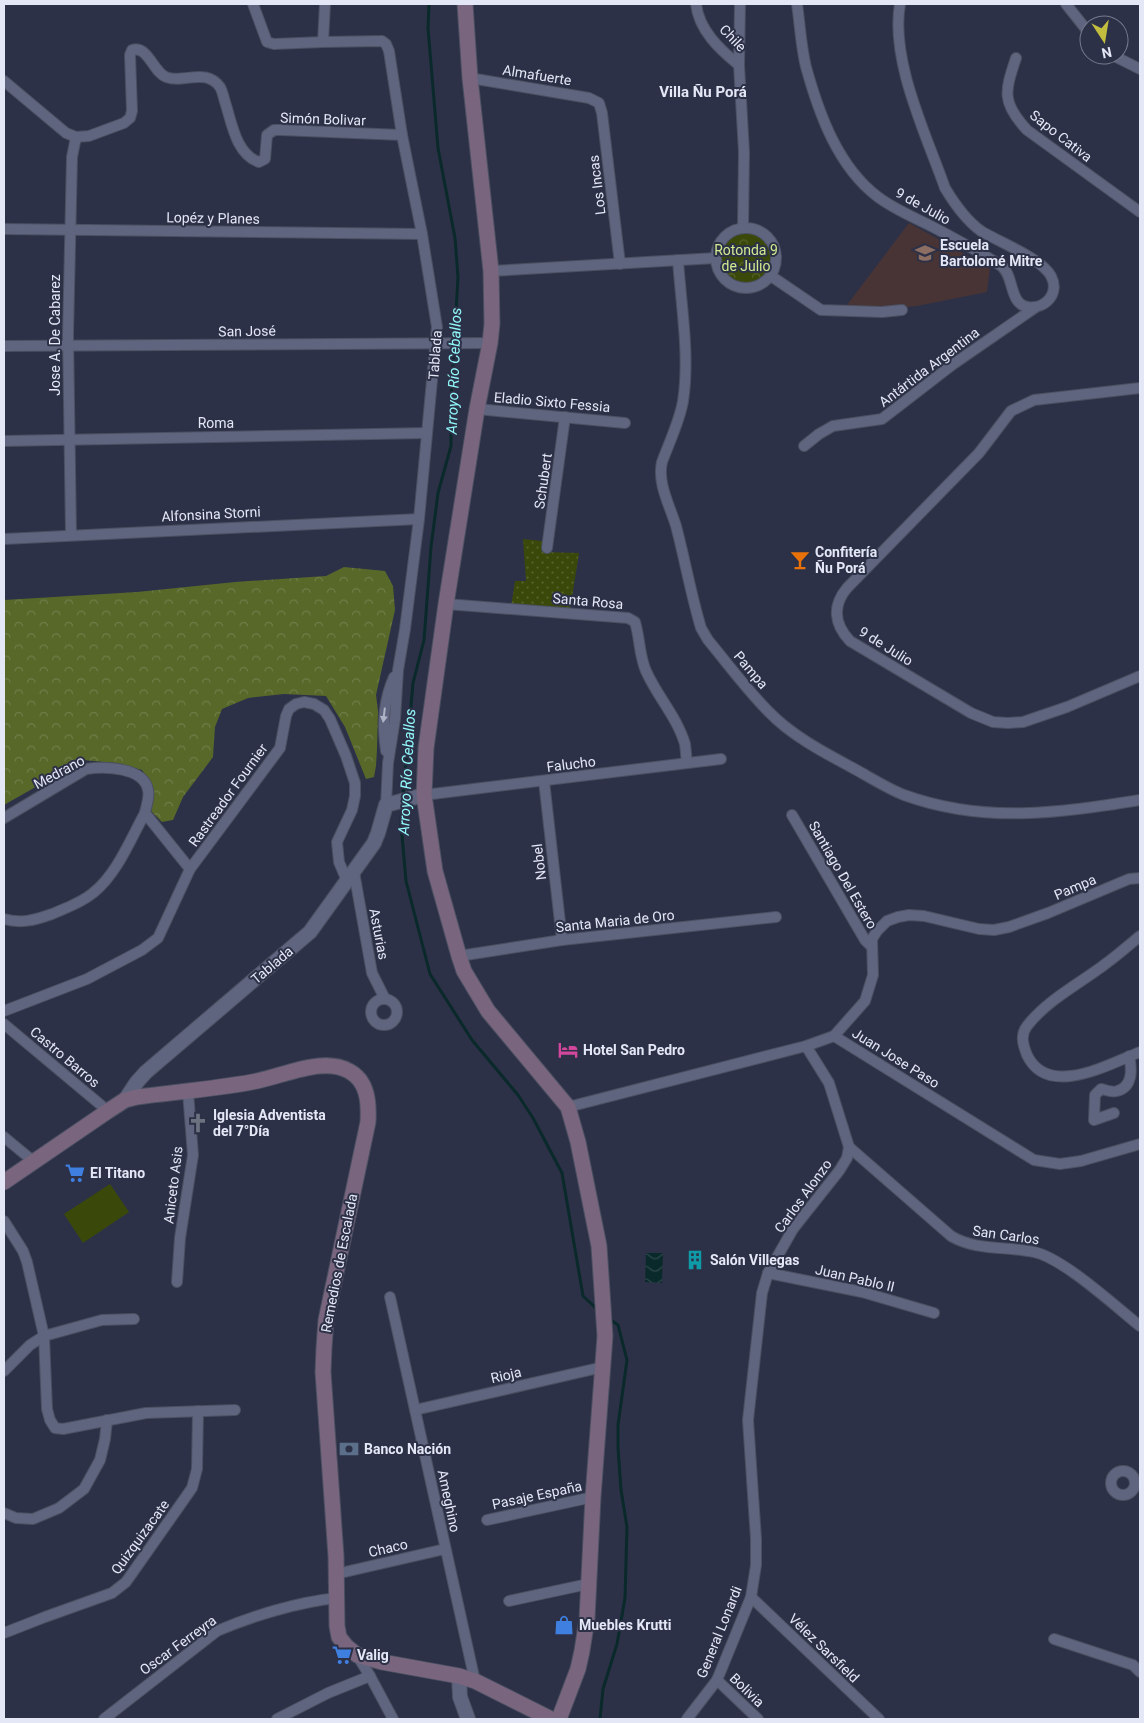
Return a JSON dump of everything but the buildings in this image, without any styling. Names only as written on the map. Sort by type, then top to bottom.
[{"type":"main road","points":[[466,4],[470,78],[491,271],[490,343],[477,409],[446,604],[426,748],[417,796],[435,871],[458,956],[464,971],[488,1011],[568,1106],[578,1142],[599,1246],[605,1336],[586,1627],[578,1669],[559,1719]]},
{"type":"main road","name":"Remedios de Escalada","points":[[4,1182],[126,1100],[259,1081],[318,1066],[335,1066],[350,1071],[360,1080],[369,1104],[365,1140],[326,1320],[323,1372],[332,1486],[336,1626],[339,1637],[356,1655]]},
{"type":"main road","points":[[356,1655],[475,1681],[551,1719]]},
{"type":"street","points":[[253,4],[267,42],[274,44],[323,42],[325,4]]},
{"type":"street","name":"Chile","points":[[696,4],[702,24],[713,41],[724,54],[739,64]]},
{"type":"street","points":[[740,4],[739,64],[744,152],[743,228]]},
{"type":"street","name":"9 de Julio","points":[[797,4],[806,66],[828,132],[838,152],[859,180],[878,196],[903,212],[967,245],[1003,267],[1008,272],[1013,293],[1017,300],[1024,306],[1036,307],[1048,301],[1052,293],[1053,283],[1050,274],[1030,258],[980,230],[956,204],[946,188],[908,83],[898,34],[900,4]]},
{"type":"street","points":[[1066,4],[1079,20]]},
{"type":"street","name":"Tablada","points":[[126,1100],[137,1082],[146,1072],[310,932],[378,833],[390,804],[388,763],[395,719],[398,670],[420,519],[428,433],[440,343],[422,234],[402,135],[389,51],[386,44],[382,41],[323,42]]},
{"type":"street","name":"Simón Bolivar","points":[[76,137],[89,136],[124,123],[130,118],[132,111],[130,55],[132,50],[137,48],[142,50],[158,72],[166,77],[201,76],[213,81],[220,87],[235,135],[252,160],[259,162],[265,159],[267,136],[274,130],[402,135]]},
{"type":"street","name":"Sapo Cativa","points":[[1016,58],[1008,82],[1007,96],[1014,116],[1027,130],[1140,212]]},
{"type":"street","name":"Almafuerte","points":[[470,78],[589,98],[598,103]]},
{"type":"street","points":[[4,82],[66,133],[76,137]]},
{"type":"street","name":"Los Incas","points":[[598,103],[602,112],[620,264]]},
{"type":"street","name":"Jose A. De Cabarez","points":[[71,534],[68,346],[69,230],[72,157],[76,137]]},
{"type":"street","points":[[743,228],[753,228],[762,232],[775,247],[777,257],[776,267],[771,276],[757,287],[748,289],[738,288],[723,278],[718,270],[716,258],[720,242],[726,235],[734,230],[743,228]]},
{"type":"street","name":"Lopéz y Planes","points":[[4,229],[422,234]]},
{"type":"street","points":[[491,271],[716,258]]},
{"type":"street","name":"Pampa","points":[[678,260],[685,381],[683,403],[662,462],[660,470],[661,479],[675,525],[701,628],[708,640],[769,713],[797,735],[839,761],[902,794],[932,804],[1000,814],[1042,814],[1140,800]]},
{"type":"street","points":[[771,276],[821,310],[882,312],[902,310]]},
{"type":"street","name":"Antártida Argentina","points":[[804,446],[833,426],[882,419],[952,365],[1036,307]]},
{"type":"street","name":"San José","points":[[4,346],[490,343]]},
{"type":"street","name":"9 de Julio","points":[[1140,388],[1034,400],[1011,411],[979,453],[847,588],[837,602],[840,630],[850,641],[964,710],[993,722],[1008,724],[1023,722],[1067,707],[1140,676]]},
{"type":"street","name":"Eladio Sixto Fessia","points":[[477,409],[625,423]]},
{"type":"street","name":"Schubert","points":[[547,548],[565,417]]},
{"type":"street","name":"Roma","points":[[4,441],[428,433]]},
{"type":"street","name":"Alfonsina Storni","points":[[4,538],[420,519]]},
{"type":"street","name":"Santa Rosa","points":[[446,604],[628,618],[635,622],[644,665],[676,723],[685,744],[687,763]]},
{"type":"street","name":"Rastreador Fournier","points":[[4,1011],[87,979],[154,943],[162,931],[190,868],[280,748],[286,716],[289,709],[296,704],[304,702],[314,704],[324,710],[330,719],[346,756],[355,783],[352,810],[337,842],[339,862],[350,876]]},
{"type":"street","name":"Falucho","points":[[417,796],[721,759]]},
{"type":"street","name":"Medrano","points":[[4,818],[86,770],[95,768],[126,770],[146,784],[148,790],[145,813]]},
{"type":"street","name":"Nobel","points":[[544,781],[562,940]]},
{"type":"street","points":[[390,804],[417,796]]},
{"type":"street","points":[[4,919],[18,922],[36,920],[77,904],[92,894],[102,884],[117,862],[145,813],[190,868]]},
{"type":"street","name":"Santiago Del Estero","points":[[792,815],[865,940],[871,946]]},
{"type":"street","name":"Asturias","points":[[350,876],[372,973],[385,998]]},
{"type":"street","name":"Pampa","points":[[871,946],[872,939],[877,931],[887,921],[898,916],[924,916],[979,930],[1010,928],[1129,879],[1140,878]]},
{"type":"street","name":"Santa Maria de Oro","points":[[458,956],[562,940],[776,917]]},
{"type":"street","points":[[1140,936],[1107,963],[1069,988],[1042,1011],[1026,1028],[1022,1040],[1028,1056],[1035,1066],[1050,1076],[1065,1077],[1087,1072],[1140,1052]]},
{"type":"street","points":[[834,1036],[864,1001],[873,975],[871,946]]},
{"type":"street","name":"Castro Barros","points":[[4,1024],[108,1111]]},
{"type":"street","name":"Juan Jose Paso","points":[[568,1106],[806,1046],[834,1036],[1034,1160],[1060,1164],[1081,1161],[1140,1144]]},
{"type":"street","points":[[806,1046],[829,1083],[849,1147]]},
{"type":"street","points":[[1114,1113],[1094,1120],[1095,1095],[1101,1090],[1116,1092],[1126,1087],[1131,1078],[1129,1056]]},
{"type":"street","name":"Aniceto Asis","points":[[177,1282],[180,1238],[193,1155],[188,1092]]},
{"type":"street","points":[[4,1138],[33,1161]]},
{"type":"street","name":"Carlos Alonzo","points":[[753,1486],[749,1444],[749,1412],[762,1293],[768,1273],[793,1229],[839,1171],[849,1147]]},
{"type":"street","name":"San Carlos","points":[[849,1147],[951,1236],[961,1242],[979,1246],[1045,1255],[1090,1285],[1140,1326]]},
{"type":"street","points":[[4,1222],[23,1251],[27,1262],[44,1336],[47,1409],[50,1420],[55,1428],[63,1430],[146,1413],[235,1410]]},
{"type":"street","name":"Juan Pablo II","points":[[768,1273],[862,1292],[934,1313]]},
{"type":"street","name":"Ameghino","points":[[390,1297],[475,1681]]},
{"type":"street","points":[[4,1371],[30,1345],[44,1336],[102,1320],[134,1319]]},
{"type":"street","name":"Rioja","points":[[415,1410],[603,1367]]},
{"type":"street","name":"Quizquizacate","points":[[4,1634],[45,1616],[112,1593],[126,1582],[192,1488],[197,1469],[198,1411]]},
{"type":"street","points":[[4,1513],[16,1518],[33,1519],[59,1508],[84,1489],[100,1460],[107,1420]]},
{"type":"street","name":"General Lonardi","points":[[687,1719],[717,1680],[750,1597],[756,1565],[753,1486]]},
{"type":"street","name":"Pasaje España","points":[[487,1520],[593,1497]]},
{"type":"street","name":"Chaco","points":[[336,1574],[445,1549]]},
{"type":"street","points":[[509,1601],[588,1584]]},
{"type":"street","name":"Vélez Sarsfield","points":[[750,1597],[878,1719]]},
{"type":"street","name":"Oscar Ferreyra","points":[[104,1719],[217,1631],[233,1624],[314,1600],[336,1598]]},
{"type":"street","points":[[1054,1639],[1133,1666],[1140,1672]]},
{"type":"street","points":[[356,1655],[370,1676],[393,1719]]},
{"type":"street","points":[[277,1719],[328,1693],[370,1676]]},
{"type":"street","points":[[459,1676],[460,1697],[468,1719]]},
{"type":"street","name":"Bolivia","points":[[717,1680],[758,1719]]},
{"type":"shaded area","name":"Escuela Bartolomé Mitre","points":[[909,223],[990,268],[987,292],[917,306],[844,309]]},
{"type":"green space","name":"Rotonda 9 de Julio","points":[[740,228],[752,228],[763,233],[771,241],[776,252],[774,270],[763,283],[752,288],[740,288],[729,283],[721,275],[716,264],[716,252],[721,241],[729,233]]},
{"type":"green space","points":[[523,539],[542,541],[542,552],[579,553],[570,610],[511,607],[515,581],[526,581]]},
{"type":"green space","points":[[344,567],[385,571],[393,586],[395,610],[376,695],[378,711],[374,777],[366,779],[345,727],[326,696],[284,694],[248,698],[222,709],[215,727],[213,757],[183,797],[173,820],[162,822],[151,811],[152,786],[142,770],[114,763],[83,760],[4,805],[4,600],[137,592],[235,582],[326,576]]},
{"type":"green space","points":[[110,1184],[129,1212],[83,1243],[64,1214]]},
{"type":"water","points":[[646,1253],[663,1253],[662,1283],[645,1282]]},
{"type":"waterway","name":"Arroyo Río Ceballos","points":[[403,796],[413,683],[424,640],[431,547],[438,493],[451,446],[451,399],[458,277],[455,238],[438,148],[428,28],[429,4]]},
{"type":"waterway","name":"Arroyo Río Ceballos","points":[[402,805],[401,824],[406,881],[430,974],[472,1040],[518,1095],[533,1118],[562,1173],[583,1296],[597,1309]]},
{"type":"waterway","name":"Arroyo Río Ceballos","points":[[600,1719],[603,1689],[617,1644],[625,1598],[627,1527],[621,1490],[618,1448],[618,1425],[627,1360],[618,1325],[608,1318]]},
{"type":"place","name":"Escuela Bartolomé Mitre","points":[[925,253]]},
{"type":"place","name":"Confitería Ñu Porá","points":[[800,560]]},
{"type":"place","name":"Hotel San Pedro","points":[[568,1050]]},
{"type":"place","name":"Iglesia Adventista del 7°Día","points":[[198,1123]]},
{"type":"place","name":"El Titano","points":[[75,1173]]},
{"type":"place","name":"Salón Villegas","points":[[695,1260]]},
{"type":"place","name":"Banco Nación","points":[[349,1449]]},
{"type":"place","name":"Muebles Krutti","points":[[564,1625]]},
{"type":"place","name":"Valig","points":[[342,1655]]},
{"type":"district","name":"Villa Ñu Porá","points":[[703,92]]}]
